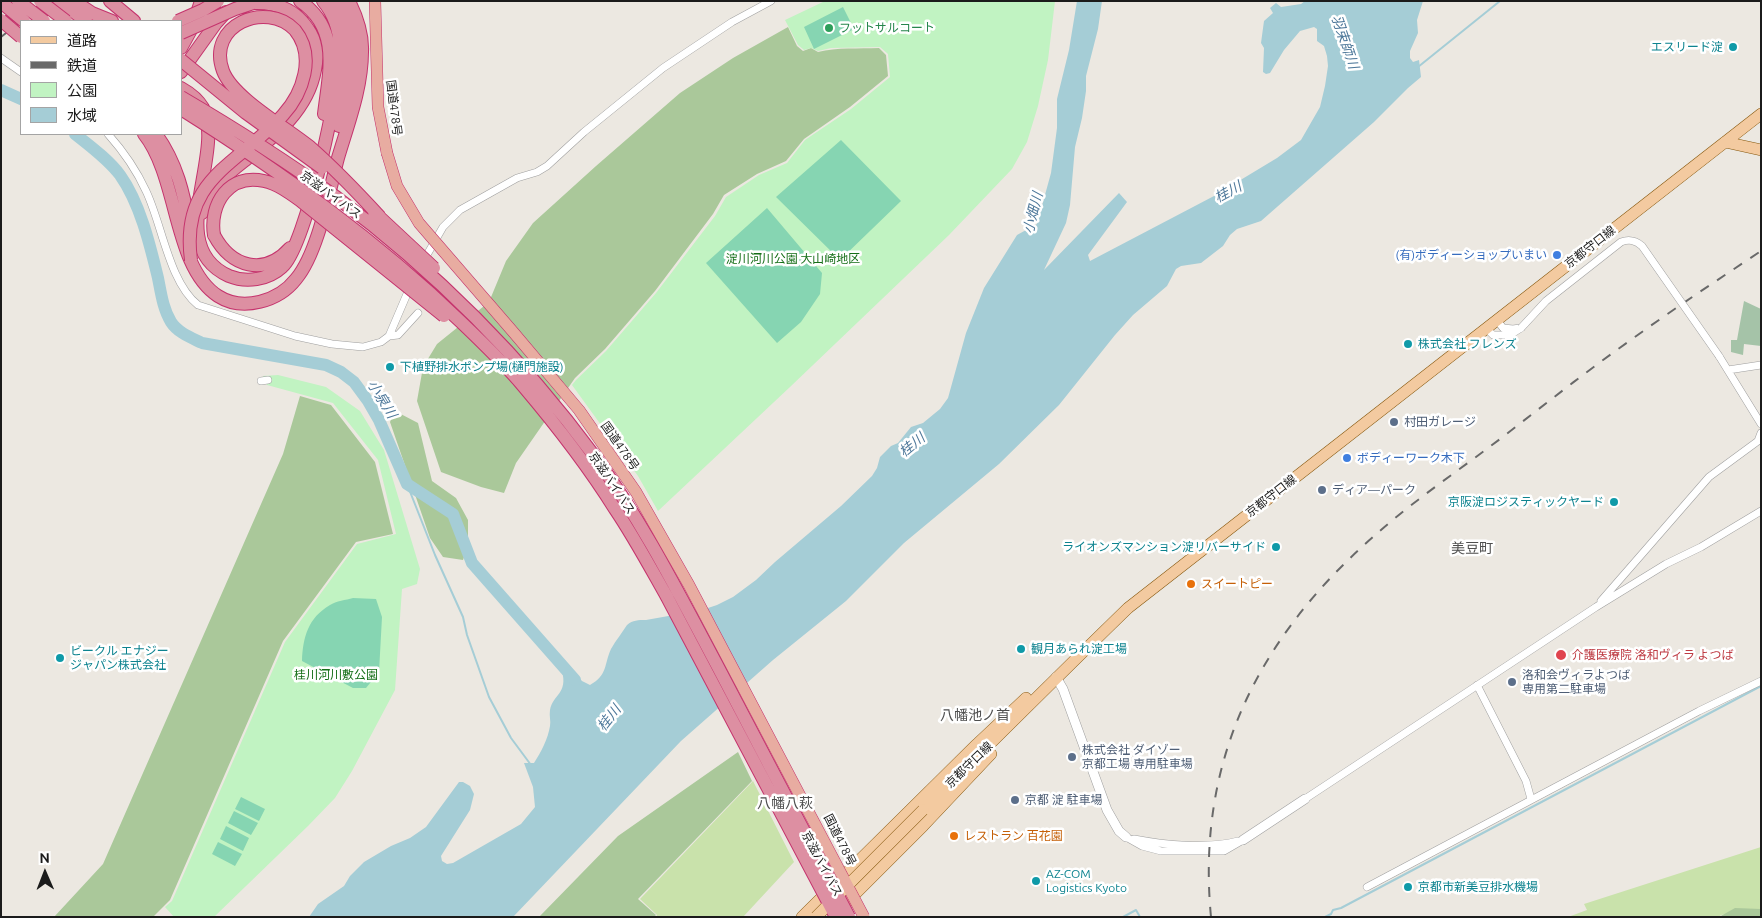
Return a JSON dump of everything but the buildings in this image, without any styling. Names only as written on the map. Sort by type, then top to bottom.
[{"type":"highway","points":[[18,1],[43,20]]},
{"type":"highway","points":[[22,1],[43,20]]},
{"type":"highway","points":[[29,1],[43,20]]},
{"type":"highway","points":[[40,1],[65,20]]},
{"type":"highway","points":[[59,1],[85,20]]},
{"type":"highway","points":[[74,1],[92,13],[110,20]]},
{"type":"highway","points":[[80,1],[114,20]]},
{"type":"highway","points":[[110,1],[133,20]]},
{"type":"highway","points":[[182,46],[190,33],[201,1]]},
{"type":"highway","points":[[180,20],[218,1]]},
{"type":"highway","points":[[182,71],[216,23],[240,1]]},
{"type":"highway","points":[[300,1],[312,10],[321,22],[326,32],[329,52],[319,164]]},
{"type":"highway","points":[[323,1],[335,20],[346,50],[345,100],[337,164]]},
{"type":"highway","points":[[182,89],[192,94],[200,103],[207,120],[208,140],[197,209],[199,236],[205,254],[216,268],[238,279],[265,277],[282,268],[290,259],[303,224],[319,164],[350,33],[336,1]]},
{"type":"highway","points":[[145,135],[164,170],[191,260],[199,278],[220,298],[232,302],[256,303],[279,295],[297,279],[310,254],[337,164],[360,76],[362,36],[349,1]]},
{"type":"highway","name":"国道478号","points":[[375,1],[378,107],[386,152],[397,186],[406,204],[419,223],[579,410],[636,492],[689,585],[864,917]]},
{"type":"highway","points":[[1,2],[23,20]]},
{"type":"highway","points":[[182,33],[244,5],[274,4],[286,8],[303,22],[310,32],[316,50],[314,76],[304,103],[286,124],[226,175],[214,188],[203,209],[199,236]]},
{"type":"highway","points":[[1,7],[20,24]]},
{"type":"highway","points":[[191,260],[189,230],[195,209],[204,191],[223,167],[266,132],[276,122],[281,117],[298,93],[304,77],[305,50],[293,26],[271,14],[253,14],[237,20],[231,26],[222,42],[220,61],[227,79],[243,96],[272,118],[279,124],[310,147],[380,217]]},
{"type":"highway","points":[[1,20],[20,36]]},
{"type":"highway","points":[[182,61],[246,112],[325,170],[430,263],[491,326],[548,392],[570,424]]},
{"type":"highway","points":[[182,98],[254,151]]},
{"type":"highway","points":[[157,135],[169,154],[179,179],[197,254],[211,273],[222,280],[242,287],[254,288],[271,282],[285,273],[298,259],[304,247],[336,141],[345,100]]},
{"type":"highway","points":[[182,110],[254,151]]},
{"type":"highway","points":[[182,118],[254,151]]},
{"type":"highway","name":"京滋バイパス","points":[[254,151],[392,259],[461,321],[524,387],[586,466],[615,508],[667,597],[836,917]]},
{"type":"highway","name":"京滋バイパス","points":[[254,151],[336,197],[428,272],[487,330],[570,424],[597,459],[625,501],[673,583],[849,917]]},
{"type":"highway","points":[[303,224],[290,249],[274,261],[260,265],[245,264],[234,260],[226,254],[214,235],[212,218],[216,205],[222,195],[231,187],[242,182],[256,180],[280,187],[445,316],[524,387]]},
{"type":"main road","name":"京都守口線","points":[[816,917],[1054,678],[1128,608],[1490,332],[1725,142],[1759,119]]},
{"type":"main road","points":[[1725,142],[1761,150]]},
{"type":"main road","points":[[802,917],[905,811],[1030,694],[1054,678]]},
{"type":"main road","points":[[832,917],[923,826],[1033,710],[1046,695],[1054,678]]},
{"type":"street","points":[[390,336],[406,294],[429,249],[443,227],[460,210],[517,178],[545,169],[584,132],[663,68],[732,22],[771,1]]},
{"type":"street","points":[[1,58],[20,71]]},
{"type":"street","points":[[109,135],[126,154],[147,192],[175,273],[190,299],[198,305],[295,336],[332,344],[363,346],[381,342],[390,336],[398,335],[418,312]]},
{"type":"street","points":[[1490,332],[1510,336],[1521,328],[1546,301],[1620,242],[1632,240],[1642,246],[1719,356],[1761,424]]},
{"type":"street","points":[[1500,324],[1513,329],[1521,328]]},
{"type":"street","points":[[1728,370],[1761,365]]},
{"type":"street","points":[[1596,607],[1709,477],[1758,441],[1760,436]]},
{"type":"street","points":[[1054,678],[1063,689],[1107,810],[1119,831],[1142,846],[1161,850],[1224,851],[1596,607],[1666,564],[1701,547],[1761,510]]},
{"type":"street","points":[[1367,887],[1699,711],[1761,681]]},
{"type":"street","points":[[1478,685],[1526,781],[1531,799]]},
{"type":"street","points":[[905,811],[923,826]]},
{"type":"green space","name":"淀川河川公園 大山崎地区","points":[[825,1],[1055,1],[1048,60],[1038,106],[1027,142],[1012,169],[949,235],[658,511],[638,476],[572,385],[606,351],[656,293],[715,216],[726,197],[759,175],[787,163],[805,140],[851,109],[890,77],[888,54],[880,47],[831,48],[818,51],[811,48],[804,50],[798,45],[785,20]]},
{"type":"green space","name":"フットサルコート","points":[[843,7],[854,29],[814,49],[804,27]]},
{"type":"green space","points":[[788,27],[797,46],[803,51],[811,48],[818,52],[840,49],[879,48],[886,55],[888,76],[850,107],[804,139],[786,161],[757,174],[724,195],[713,214],[655,291],[605,349],[575,378],[516,463],[504,493],[481,487],[441,472],[417,401],[423,367],[437,344],[489,302],[506,261],[533,223],[596,166],[680,93],[733,58]]},
{"type":"green space","points":[[841,140],[901,201],[840,260],[776,197]]},
{"type":"green space","points":[[767,208],[822,273],[820,294],[801,322],[777,343],[706,263]]},
{"type":"green space","points":[[1744,301],[1761,309],[1761,346],[1744,344],[1743,355],[1731,352],[1731,340],[1737,340]]},
{"type":"green space","name":"桂川河川敷公園","points":[[278,375],[326,387],[360,411],[384,450],[420,569],[417,584],[402,589],[395,690],[352,771],[335,798],[214,917],[174,917],[165,907],[172,901],[285,642],[357,544],[396,534],[378,460],[333,403],[267,385],[263,376]]},
{"type":"green space","points":[[300,396],[331,405],[375,462],[393,534],[356,542],[283,641],[170,900],[153,917],[54,917],[103,864],[283,454]]},
{"type":"green space","points":[[395,411],[418,423],[432,481],[456,498],[468,520],[468,546],[463,560],[443,557],[430,538],[390,422]]},
{"type":"green space","points":[[353,598],[376,599],[382,617],[379,672],[366,688],[353,688],[302,661],[305,636],[316,616],[332,604]]},
{"type":"green space","points":[[738,752],[752,781],[638,899],[656,915],[654,917],[539,917],[618,836]]},
{"type":"green space","points":[[753,781],[794,862],[743,917],[656,917],[657,915],[640,899]]},
{"type":"green space","points":[[241,797],[265,809],[259,821],[235,809]]},
{"type":"green space","points":[[234,811],[258,823],[251,835],[228,823]]},
{"type":"green space","points":[[226,826],[249,838],[243,851],[220,839]]},
{"type":"green space","points":[[218,842],[242,854],[235,866],[212,854]]},
{"type":"green space","points":[[1761,847],[1761,909],[1721,915],[1719,917],[1568,917],[1587,910],[1584,904]]},
{"type":"green space","points":[[1735,908],[1761,909],[1761,917],[1719,917]]},
{"type":"water","points":[[1077,1],[1102,1],[1098,29],[1086,76],[1082,118],[1075,147],[1070,205],[1066,223],[1044,270],[1119,193],[1127,202],[1088,255],[1090,261],[1214,196],[1277,158],[1301,140],[1320,107],[1328,66],[1327,56],[1324,46],[1317,41],[1317,29],[1314,27],[1300,31],[1284,50],[1270,73],[1266,74],[1263,72],[1264,48],[1261,43],[1264,21],[1273,13],[1270,8],[1276,3],[1281,7],[1301,4],[1305,1],[1423,1],[1417,20],[1418,33],[1410,51],[1410,58],[1413,62],[1419,60],[1421,77],[1374,122],[1261,221],[1237,229],[1230,235],[1223,246],[1201,263],[1181,266],[1176,269],[1167,286],[1133,315],[1059,405],[999,464],[904,543],[846,601],[773,660],[681,741],[513,917],[309,917],[318,904],[344,886],[350,876],[364,862],[391,846],[410,838],[426,827],[459,782],[470,786],[474,794],[470,810],[441,856],[442,861],[447,864],[453,863],[521,824],[535,807],[533,787],[524,763],[534,763],[546,741],[552,705],[563,685],[562,671],[569,666],[582,681],[590,685],[603,673],[611,649],[629,623],[702,610],[733,597],[756,580],[841,506],[872,476],[877,468],[880,457],[891,446],[898,443],[911,427],[923,423],[940,409],[948,398],[966,333],[984,288],[1017,235],[1037,224],[1051,173],[1057,128],[1057,99],[1069,50]]},
{"type":"waterway","points":[[1418,67],[1500,1]]},
{"type":"waterway","name":"小泉川","points":[[1,90],[20,99]]},
{"type":"waterway","name":"小泉川","points":[[76,135],[110,164],[127,186],[144,225],[164,306],[174,326],[185,335],[202,343],[326,365],[341,372],[354,382],[379,420],[407,484],[453,514],[472,563],[575,680]]},
{"type":"waterway","points":[[407,484],[435,555],[463,617],[467,635],[489,697],[511,738],[531,765]]},
{"type":"waterway","points":[[1325,917],[1331,914],[1333,910],[1341,908],[1761,686]]},
{"type":"waterway","points":[[1123,917],[1136,910],[1140,917]]},
{"type":"railway","points":[[23,20],[47,1]]},
{"type":"railway","points":[[1,37],[20,22]]},
{"type":"railway","points":[[1211,917],[1209,860],[1214,806],[1225,755],[1243,706],[1267,660],[1297,617],[1332,576],[1404,511],[1612,354],[1761,251]]},
{"type":"place","name":"フットサルコート","points":[[829,28]]},
{"type":"place","name":"エスリード淀","points":[[1733,47]]},
{"type":"place","name":"(有)ボディーショップいまい","points":[[1557,255]]},
{"type":"place","name":"株式会社 フレンズ","points":[[1408,344]]},
{"type":"place","name":"下植野排水ポンプ場(樋門施設)","points":[[390,367]]},
{"type":"place","name":"村田ガレージ","points":[[1394,422]]},
{"type":"place","name":"ボディーワーク木下","points":[[1347,458]]},
{"type":"place","name":"ディア―パーク","points":[[1322,490]]},
{"type":"place","name":"京阪淀ロジスティックヤード","points":[[1614,502]]},
{"type":"place","name":"ライオンズマンション淀リバーサイド","points":[[1276,547]]},
{"type":"place","name":"スイートピー","points":[[1191,584]]},
{"type":"place","name":"観月あられ淀工場","points":[[1021,649]]},
{"type":"place","name":"介護医療院 洛和ヴィラ よつば","points":[[1561,655]]},
{"type":"place","name":"ビークル エナジー ジャパン株式会社","points":[[60,658]]},
{"type":"place","name":"洛和会ヴィラよつば 専用第二駐車場","points":[[1512,682]]},
{"type":"place","name":"株式会社 ダイゾー 京都工場 専用駐車場","points":[[1072,757]]},
{"type":"place","name":"京都 淀 駐車場","points":[[1015,800]]},
{"type":"place","name":"レストラン 百花園","points":[[954,836]]},
{"type":"place","name":"AZ-COM Logistics Kyoto","points":[[1036,881]]},
{"type":"place","name":"京都市新美豆排水機場","points":[[1408,887]]},
{"type":"district","name":"美豆町","points":[[1472,548]]},
{"type":"district","name":"八幡池ノ首","points":[[975,715]]},
{"type":"district","name":"八幡八萩","points":[[785,803]]},
{"type":"water label","name":"羽束師川","points":[[1345,42]]},
{"type":"water label","name":"桂川","points":[[1228,192]]},
{"type":"water label","name":"小畑川","points":[[1033,213]]},
{"type":"water label","name":"桂川","points":[[912,445]]},
{"type":"water label","name":"桂川","points":[[609,718]]}]
